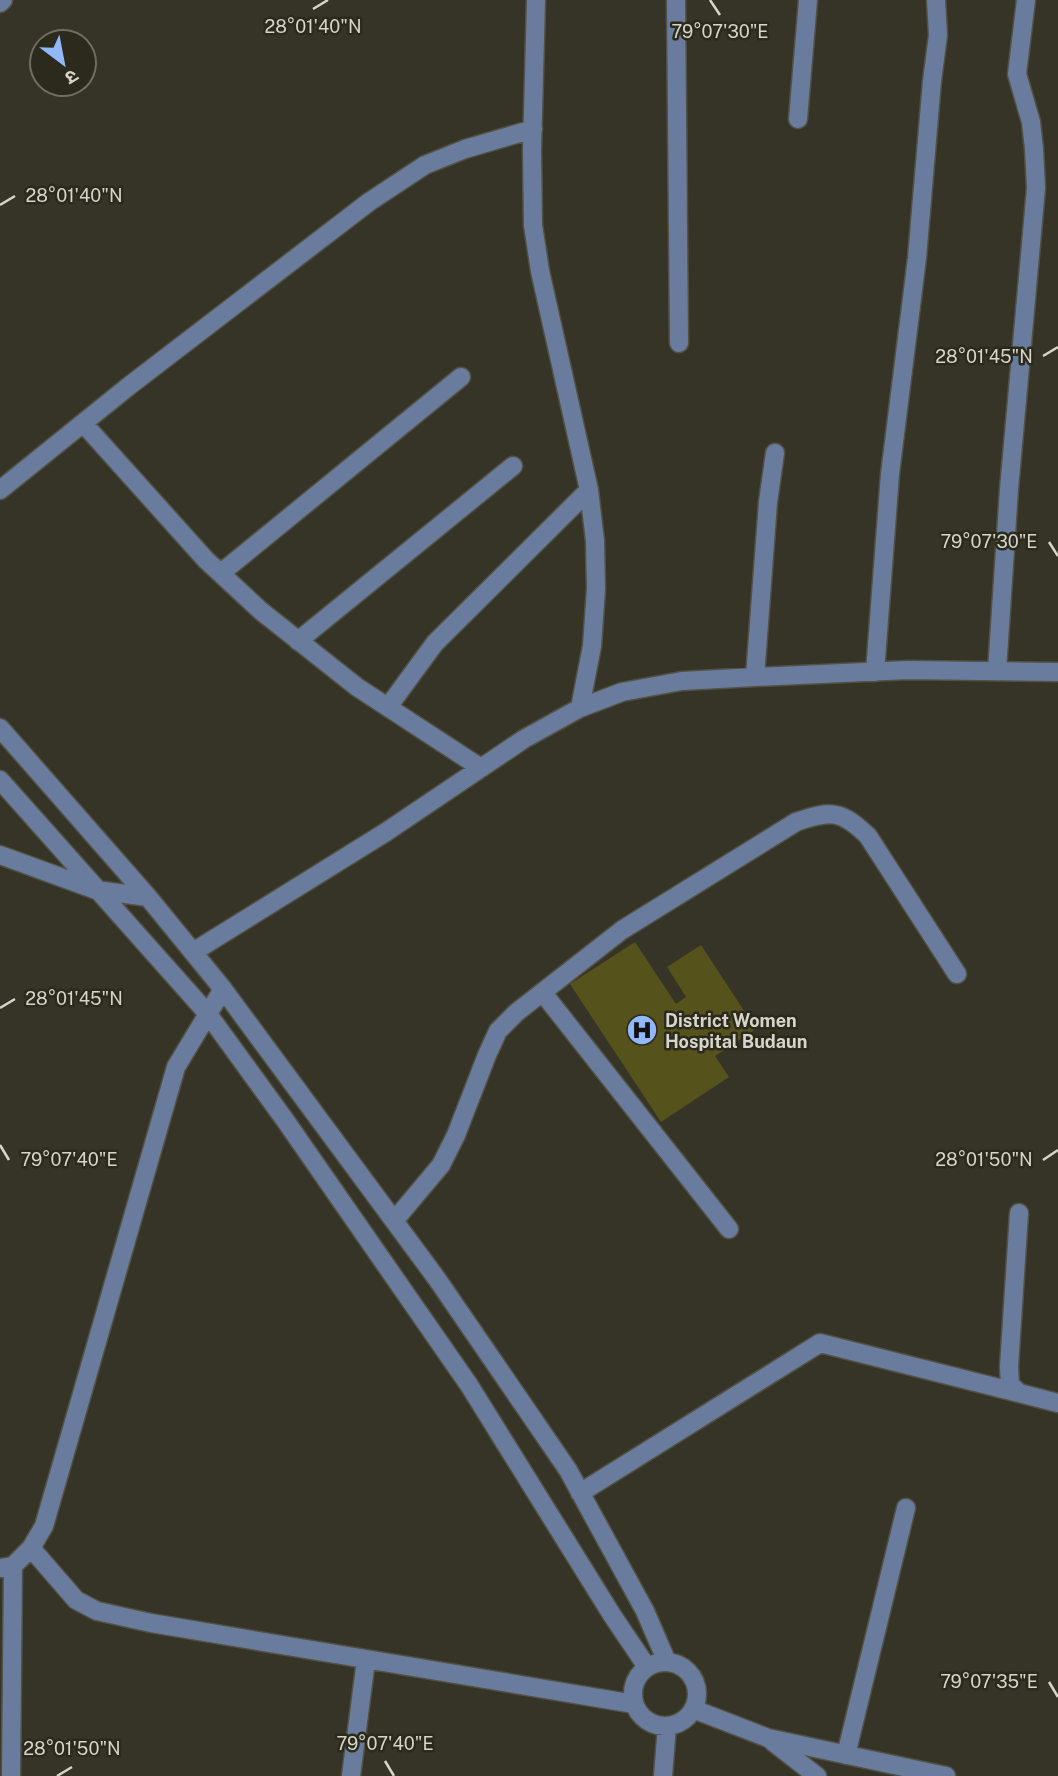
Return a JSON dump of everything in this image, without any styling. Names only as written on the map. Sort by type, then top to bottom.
[{"type":"street","points":[[536,0],[533,225],[540,271],[589,490],[595,541],[596,589],[592,646],[580,708]]},
{"type":"street","points":[[676,0],[680,343]]},
{"type":"street","points":[[798,120],[808,0]]},
{"type":"street","points":[[875,672],[890,474],[917,258],[938,35],[936,0]]},
{"type":"street","points":[[998,671],[1009,489],[1036,188],[1031,122],[1017,74],[1026,0]]},
{"type":"street","points":[[0,491],[128,386],[358,210],[425,165],[465,149],[533,129]]},
{"type":"street","points":[[221,573],[461,377]]},
{"type":"street","points":[[83,423],[206,560],[261,611],[357,687],[481,768]]},
{"type":"street","points":[[755,677],[768,502],[775,453]]},
{"type":"street","points":[[298,640],[513,466]]},
{"type":"street","points":[[388,707],[435,643],[589,490]]},
{"type":"street","points":[[193,952],[386,832],[524,739],[580,708],[622,692],[682,681],[755,677],[908,670],[1058,672]]},
{"type":"street","points":[[0,728],[148,897],[223,989],[437,1279],[568,1470],[645,1611],[667,1662]]},
{"type":"street","points":[[0,780],[208,1014],[470,1385],[612,1615],[648,1667]]},
{"type":"street","points":[[394,1221],[441,1165],[498,1031],[517,1012],[622,930],[796,822],[815,815],[838,814],[854,822],[868,836],[957,974]]},
{"type":"street","points":[[0,855],[96,890],[148,897]]},
{"type":"street","points":[[11,1776],[6,1567],[31,1548],[44,1526],[176,1068],[223,989]]},
{"type":"street","points":[[543,993],[729,1229]]},
{"type":"street","points":[[1019,1213],[1009,1367],[1010,1384],[1019,1392]]},
{"type":"street","points":[[580,1493],[820,1343],[1058,1403]]},
{"type":"street","points":[[846,1755],[906,1508]]},
{"type":"street","points":[[31,1548],[76,1600],[97,1611],[151,1623],[634,1704]]},
{"type":"street","points":[[351,1776],[366,1660]]},
{"type":"street","points":[[667,1662],[687,1670],[693,1679],[696,1699],[686,1718],[667,1726],[656,1725],[639,1714],[633,1694],[640,1674],[648,1667],[667,1662]]},
{"type":"street","points":[[693,1709],[768,1738],[946,1776]]},
{"type":"street","points":[[663,1776],[667,1726]]},
{"type":"street","points":[[768,1738],[817,1776]]},
{"type":"building","points":[[635,942],[676,1004],[686,997],[667,967],[701,945],[756,1029],[715,1056],[729,1077],[661,1122],[570,984]]},
{"type":"place","name":"District Women Hospital Budaun","points":[[642,1030]]}]
